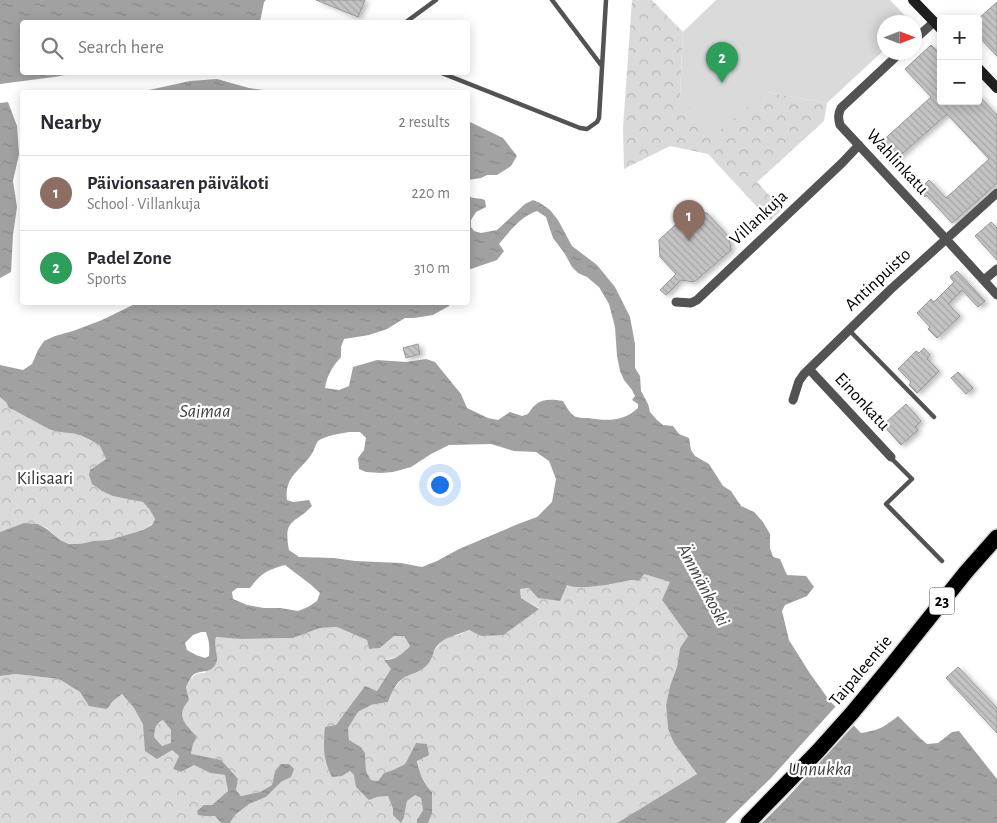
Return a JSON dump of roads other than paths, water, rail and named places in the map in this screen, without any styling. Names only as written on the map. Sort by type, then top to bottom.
[{"type":"highway","name":"Taipaleentie","points":[[748,823],[852,713],[966,572],[997,538]]},
{"type":"street","points":[[913,0],[937,25],[922,35]]},
{"type":"street","name":"Wahlinkatu","points":[[892,60],[841,108],[838,113],[840,124],[997,295]]},
{"type":"street","points":[[982,72],[997,88]]},
{"type":"street","name":"Villankuja","points":[[676,302],[691,303],[697,300],[859,145]]},
{"type":"street","name":"Antinpuisto","points":[[793,400],[799,381],[804,374],[891,289],[997,193]]},
{"type":"street","points":[[984,280],[997,269]]},
{"type":"street","name":"Einonkatu","points":[[809,369],[891,457]]},
{"type":"lane","points":[[409,20],[436,0]]},
{"type":"lane","points":[[552,0],[601,65]]},
{"type":"lane","points":[[447,75],[580,128],[587,129],[597,122],[598,118],[606,0]]},
{"type":"lane","points":[[849,330],[934,417]]},
{"type":"lane","points":[[891,457],[912,479],[886,504],[942,561]]},
{"type":"water","points":[[0,0],[266,0],[260,20],[20,20],[20,75],[65,75],[0,84]]},
{"type":"water","points":[[217,79],[249,88],[264,90],[149,90],[190,81]]},
{"type":"water","points":[[8,102],[17,126],[19,154],[13,181],[17,207],[11,272],[0,278],[0,103]]},
{"type":"water","points":[[470,122],[503,138],[517,156],[511,166],[497,175],[487,175],[470,180]]},
{"type":"water","name":"Saimaa","points":[[470,196],[485,200],[486,207],[476,212],[471,220],[471,227],[474,231],[481,233],[497,230],[525,204],[533,200],[550,210],[558,220],[572,246],[597,265],[615,287],[630,317],[635,344],[635,368],[640,376],[641,391],[650,412],[663,425],[673,426],[679,434],[689,438],[691,450],[695,456],[709,464],[723,486],[731,491],[741,506],[754,512],[763,522],[770,534],[770,548],[773,557],[780,559],[787,575],[806,576],[814,587],[807,596],[785,605],[782,611],[789,640],[829,700],[861,733],[881,728],[898,716],[927,744],[938,743],[952,732],[959,731],[997,779],[997,823],[617,823],[697,774],[674,743],[668,729],[666,705],[677,667],[680,648],[688,636],[662,600],[670,582],[644,574],[639,581],[632,580],[590,587],[567,585],[560,601],[538,598],[529,588],[520,589],[521,598],[539,609],[503,635],[481,636],[469,630],[442,641],[435,649],[426,666],[405,677],[396,685],[388,702],[371,705],[358,712],[348,728],[349,740],[361,747],[365,753],[366,771],[371,780],[378,781],[384,773],[405,764],[416,743],[427,744],[429,755],[417,761],[422,778],[432,792],[432,814],[428,823],[417,823],[423,810],[421,798],[415,795],[407,801],[401,823],[393,815],[393,809],[388,796],[369,800],[356,787],[354,775],[350,771],[342,776],[332,777],[324,753],[325,727],[336,725],[365,686],[377,691],[391,669],[384,660],[395,658],[410,646],[404,636],[394,636],[380,648],[369,649],[367,640],[337,627],[320,628],[293,638],[240,639],[216,637],[217,660],[215,665],[209,670],[198,672],[192,676],[186,687],[189,700],[183,711],[183,720],[197,737],[191,754],[221,760],[238,779],[236,790],[241,796],[260,792],[272,785],[275,771],[281,764],[289,764],[294,769],[291,777],[281,782],[266,797],[249,804],[235,815],[230,823],[221,823],[215,816],[198,815],[197,811],[204,805],[212,805],[228,791],[225,775],[210,773],[194,765],[181,772],[173,769],[179,756],[172,750],[157,759],[145,751],[143,724],[134,708],[122,694],[107,709],[89,706],[80,692],[59,679],[16,674],[0,676],[0,532],[24,523],[38,524],[60,540],[69,544],[80,544],[109,540],[143,530],[152,525],[155,519],[143,502],[113,496],[92,484],[89,475],[90,470],[106,459],[99,445],[77,434],[49,429],[9,408],[0,397],[0,365],[23,370],[32,364],[44,341],[102,320],[133,305],[450,305],[433,315],[405,318],[387,329],[369,335],[344,339],[341,347],[341,357],[331,371],[325,388],[339,390],[349,386],[353,367],[377,360],[406,362],[426,359],[435,362],[461,394],[467,408],[488,418],[498,420],[510,412],[522,416],[528,414],[535,405],[547,400],[563,401],[570,412],[576,417],[602,420],[627,416],[638,408],[638,404],[632,400],[635,396],[620,371],[615,327],[609,304],[599,287],[572,267],[553,238],[546,217],[537,211],[525,217],[499,244],[504,251],[497,260],[470,269]],"holes":[[[346,432],[360,432],[366,438],[364,450],[358,458],[359,469],[366,472],[393,472],[411,467],[449,445],[491,444],[514,451],[536,452],[549,461],[556,479],[552,502],[537,517],[459,549],[422,567],[401,563],[299,557],[289,550],[289,527],[312,506],[309,500],[293,502],[287,500],[290,480],[307,461],[318,441]],[[285,565],[320,593],[317,601],[298,611],[247,605],[233,599],[232,592],[237,588],[250,588],[261,575]],[[206,632],[209,644],[209,656],[205,658],[187,650],[185,643],[193,635]],[[163,720],[171,730],[171,743],[162,746],[154,737],[158,723]]]},
{"type":"place","name":"Padel Zone","points":[[722,83]]},
{"type":"place","name":"Päivionsaaren päiväkoti","points":[[689,241]]},
{"type":"park label","name":"Kilisaari","points":[[45,479]]},
{"type":"water label","name":"Ämmänkoski","points":[[703,585]]},
{"type":"water label","name":"Unnukka","points":[[820,769]]}]
